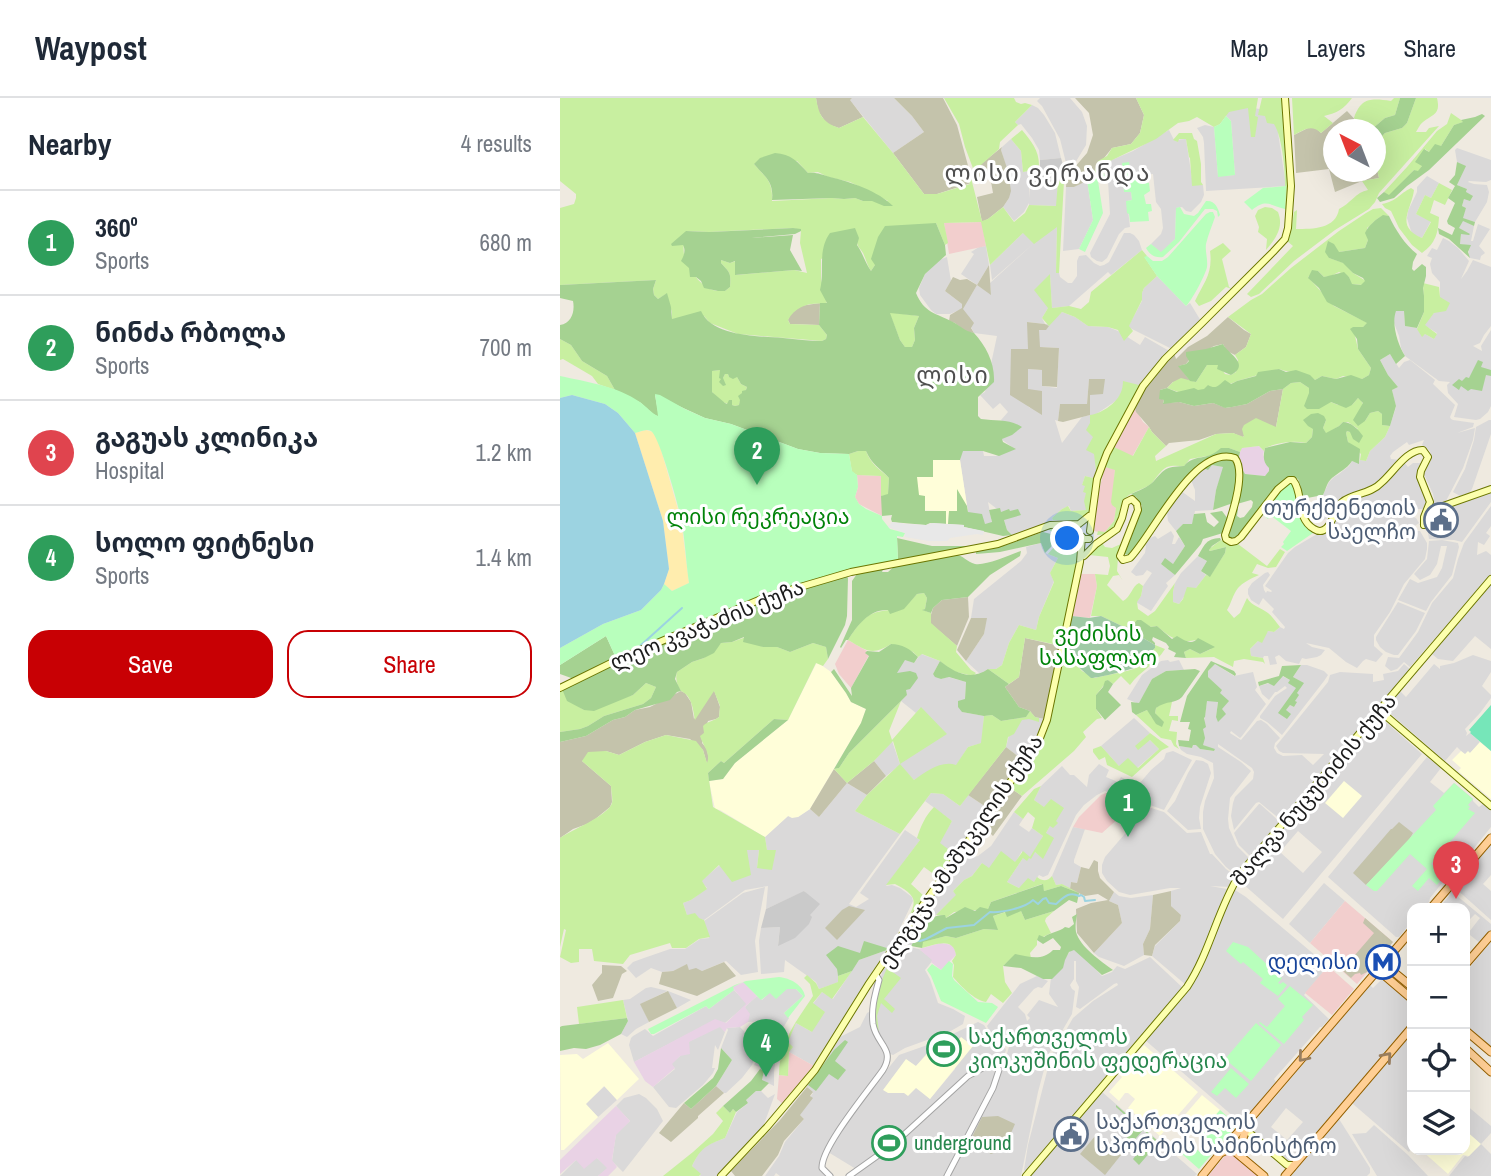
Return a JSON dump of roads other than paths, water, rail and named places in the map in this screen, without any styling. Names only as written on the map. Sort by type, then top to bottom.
[{"type":"main road","name":"ელგუჯა ამაშუკელის ქუჩა","points":[[721,1176],[776,1118],[815,1070],[876,975],[1042,735],[1096,485],[1107,453],[1143,386],[1165,359],[1284,239],[1288,228],[1291,186],[1285,98]]},
{"type":"main road","points":[[1082,558],[1096,544],[1115,532],[1128,500],[1136,501],[1138,510],[1120,556],[1125,560],[1130,558],[1179,490],[1209,462],[1223,457],[1235,458],[1239,467],[1234,504],[1225,535],[1231,542],[1241,537],[1278,489],[1289,480],[1293,480],[1297,486],[1300,508],[1311,527],[1318,531],[1327,528],[1342,502],[1380,486],[1410,453],[1417,449],[1423,450],[1428,457],[1420,477],[1430,502],[1424,524],[1429,523],[1437,509],[1491,489]]},
{"type":"main road","points":[[1082,558],[1080,537],[1071,527],[1090,517],[1093,532],[1100,538],[1108,536]]},
{"type":"main road","name":"ლეო კვაჭაძის ქუჩა","points":[[560,688],[617,660],[766,597],[832,576],[998,544],[1050,525],[1071,527],[1100,538]]},
{"type":"main road","points":[[1086,534],[1098,540],[1108,536]]},
{"type":"main road","name":"შალვა ნუცუბიძის ქუჩა","points":[[1026,1176],[1187,987],[1202,961],[1223,904],[1239,875],[1491,579]]},
{"type":"main road","points":[[1379,710],[1491,806]]},
{"type":"main road","points":[[1435,903],[1491,838]]},
{"type":"main road","points":[[1470,959],[1491,935]]},
{"type":"main road","points":[[1202,1176],[1407,936]]},
{"type":"main road","points":[[1381,967],[1407,984]]},
{"type":"main road","points":[[1381,967],[1407,991]]},
{"type":"main road","points":[[1287,1176],[1410,1029]]},
{"type":"main road","points":[[1470,1035],[1491,1052]]},
{"type":"main road","points":[[1470,1053],[1491,1072]]},
{"type":"main road","points":[[1244,1128],[1287,1165],[1294,1165]]},
{"type":"main road","points":[[1242,1158],[1244,1128]]},
{"type":"main road","points":[[1223,1152],[1231,1149],[1264,1176]]},
{"type":"street","points":[[830,1176],[822,1168],[823,1158],[883,1070],[887,1060],[888,1054],[873,1025],[873,999],[879,980],[876,975]]},
{"type":"street","points":[[849,1176],[895,1142],[968,1076],[988,1065],[996,1066],[999,1070],[994,1087],[947,1176]]},
{"type":"water","points":[[572,395],[605,404],[618,413],[635,433],[663,521],[669,569],[661,590],[641,610],[603,624],[560,648],[560,398]]},
{"type":"waterway","points":[[640,646],[682,608]]},
{"type":"waterway","points":[[907,939],[920,941],[947,928],[974,925],[990,912],[1013,909],[1033,900],[1038,904],[1046,898],[1049,903],[1056,904],[1072,894],[1081,895],[1085,901],[1095,900]]},
{"type":"place","name":"ნინძა რბოლა","points":[[757,485]]},
{"type":"place","name":"თურქმენეთის საელჩო","points":[[1441,520]]},
{"type":"place","name":"360⁰","points":[[1128,837]]},
{"type":"place","name":"გაგუას კლინიკა","points":[[1456,899]]},
{"type":"place","name":"დელისი","points":[[1383,962]]},
{"type":"place","name":"საქართველოს კიოკუშინის ფედერაცია","points":[[944,1049]]},
{"type":"place","name":"სოლო ფიტნესი","points":[[766,1077]]},
{"type":"place","name":"საქართველოს სპორტის სამინისტრო","points":[[1071,1134]]},
{"type":"place","name":"underground","points":[[889,1143]]},
{"type":"district","name":"ლისი ვერანდა","points":[[1048,173]]},
{"type":"district","name":"ლისი","points":[[953,375]]},
{"type":"park label","name":"ლისი რეკრეაცია","points":[[758,517]]},
{"type":"park label","name":"ვეძისის სასაფლაო","points":[[1098,646]]}]
